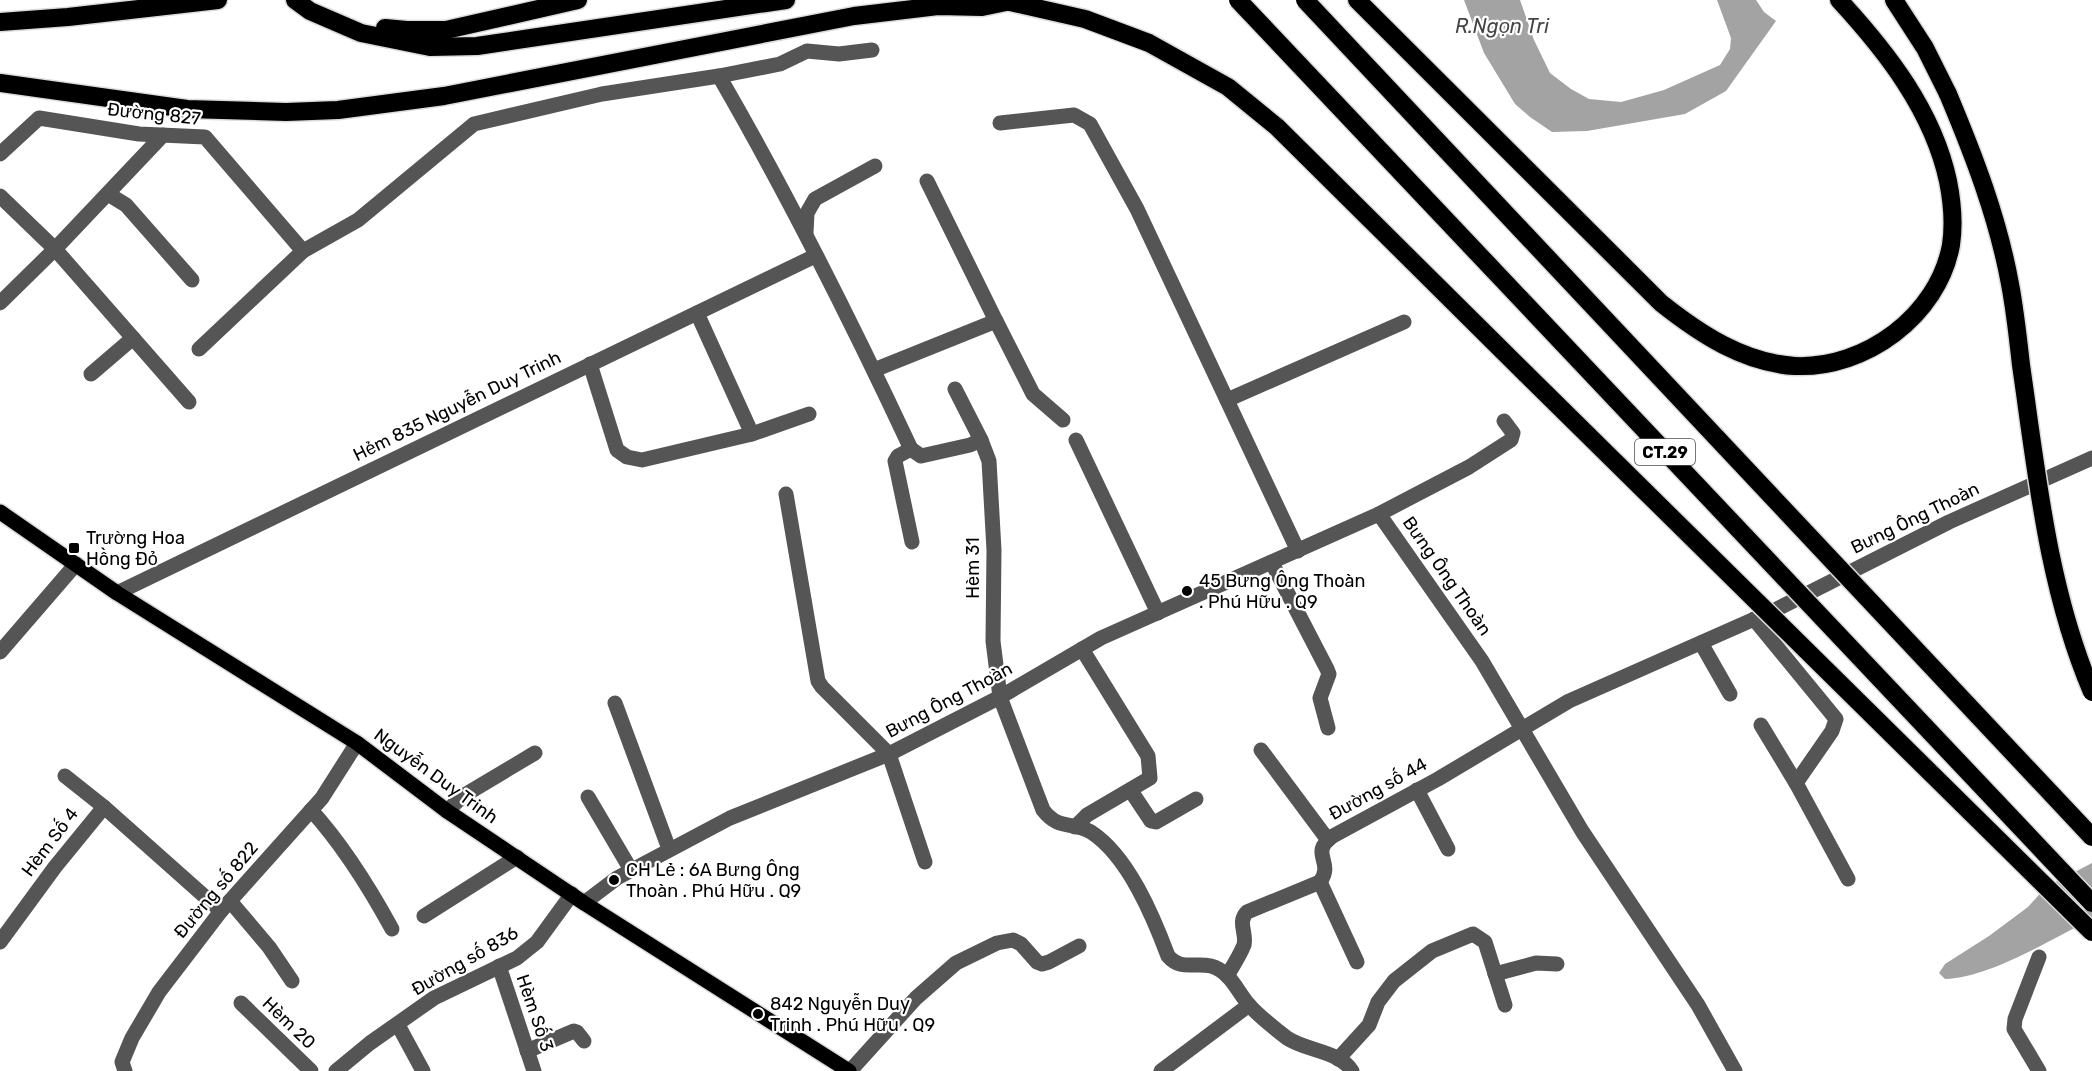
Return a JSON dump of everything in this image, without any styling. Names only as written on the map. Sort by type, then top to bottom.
[{"type":"highway","points":[[0,22],[68,17],[218,0]]},
{"type":"highway","points":[[295,0],[310,11],[361,33],[430,47],[477,46],[786,0]]},
{"type":"highway","points":[[310,11],[364,25],[406,30],[446,30],[578,0]]},
{"type":"highway","name":"CT.29","points":[[1238,0],[2092,903]]},
{"type":"highway","name":"CT.29","points":[[1305,0],[2092,837]]},
{"type":"highway","points":[[1357,0],[1661,303],[1686,323],[1716,342],[1755,358],[1794,366],[1826,365],[1857,356],[1885,340],[1910,321],[1943,272],[1951,245],[1952,215],[1948,182],[1939,150],[1923,113],[1905,82],[1881,49],[1839,0]]},
{"type":"highway","points":[[1883,0],[1925,48]]},
{"type":"highway","points":[[1894,0],[1925,48],[1948,94],[1976,159],[1991,207],[2010,284],[2040,503],[2062,607],[2092,692]]},
{"type":"highway","points":[[0,83],[187,109],[286,112],[338,110],[444,96],[854,16],[938,6],[982,7],[1003,1],[1085,19],[1149,43],[1228,87],[1277,127],[2092,932]]},
{"type":"main road","name":"Nguyễn Duy Trinh","points":[[0,512],[117,593],[357,743],[447,811],[578,898],[849,1071]]},
{"type":"street","points":[[199,349],[303,251],[358,220],[474,124],[602,94],[780,64],[807,51],[839,54],[872,50]]},
{"type":"street","points":[[719,76],[769,162],[874,370],[911,449],[921,456],[970,445],[981,440]]},
{"type":"street","points":[[1000,123],[1074,115],[1090,124],[1137,209],[1298,551]]},
{"type":"street","name":"Đường 827","points":[[0,154],[39,118],[140,134],[206,137],[303,251]]},
{"type":"street","points":[[0,303],[55,249],[163,135]]},
{"type":"street","points":[[806,236],[807,213],[815,199],[875,166]]},
{"type":"street","points":[[927,181],[1033,394],[1063,420]]},
{"type":"street","points":[[108,194],[126,206],[192,280]]},
{"type":"street","points":[[0,196],[55,249],[189,402]]},
{"type":"street","name":"Hẻm 835 Nguyễn Duy Trinh","points":[[117,593],[815,256]]},
{"type":"street","points":[[697,312],[752,434]]},
{"type":"street","points":[[874,370],[996,321]]},
{"type":"street","points":[[1227,400],[1404,322]]},
{"type":"street","points":[[91,374],[133,338]]},
{"type":"street","points":[[590,364],[617,450],[627,457],[642,460],[752,434],[808,414]]},
{"type":"street","name":"Hèm 31","points":[[954,389],[981,440],[989,461],[994,550],[993,641],[1000,697],[1043,810],[1054,822],[1093,833],[1118,855],[1150,910],[1168,956],[1173,962],[1181,966],[1209,966],[1227,976]]},
{"type":"street","points":[[1379,514],[1469,467],[1511,440],[1513,433],[1504,421]]},
{"type":"street","points":[[1076,441],[1158,613]]},
{"type":"street","points":[[911,449],[898,456],[896,461],[912,542]]},
{"type":"street","name":"Bưng Ông Thoàn","points":[[578,898],[730,818],[889,754],[1000,697],[1101,638],[1379,514],[1482,661],[1523,727],[1569,700],[1754,619],[1949,522],[2092,458]]},
{"type":"street","points":[[786,494],[818,681],[889,754],[925,862]]},
{"type":"street","points":[[1272,563],[1329,674],[1320,698],[1328,728]]},
{"type":"street","points":[[0,652],[76,564]]},
{"type":"street","points":[[1754,619],[1836,719],[1832,731],[1796,783]]},
{"type":"street","points":[[1701,643],[1730,694]]},
{"type":"street","points":[[1075,827],[1087,815],[1150,778],[1148,756],[1082,649]]},
{"type":"street","points":[[615,703],[669,849]]},
{"type":"street","points":[[1761,725],[1796,783],[1848,879]]},
{"type":"street","points":[[1523,727],[1581,831],[1698,1005],[1736,1071]]},
{"type":"street","name":"Đường số 44","points":[[1320,882],[1326,868],[1321,850],[1328,840],[1523,727]]},
{"type":"street","name":"Đường số 822","points":[[125,1071],[122,1062],[132,1038],[159,992],[226,906],[322,798],[357,743]]},
{"type":"street","points":[[1261,750],[1328,840]]},
{"type":"street","points":[[447,811],[464,796],[535,753]]},
{"type":"street","points":[[64,776],[104,807]]},
{"type":"street","points":[[1417,790],[1448,849]]},
{"type":"street","points":[[1131,791],[1151,821],[1156,822],[1196,799]]},
{"type":"street","points":[[588,797],[631,870]]},
{"type":"street","name":"Hèm Số 4","points":[[0,942],[55,867],[104,807],[226,906],[269,947],[292,981]]},
{"type":"street","points":[[311,810],[330,830],[392,928]]},
{"type":"street","points":[[424,916],[517,857]]},
{"type":"street","points":[[1352,1071],[1346,1062],[1290,1040],[1249,1005],[1227,976],[1244,943],[1241,921],[1246,912],[1320,882],[1357,962]]},
{"type":"street","name":"Đường số 836","points":[[336,1071],[370,1043],[434,998],[517,958],[537,942],[578,898]]},
{"type":"street","points":[[1338,1059],[1369,1025],[1378,1002],[1394,981],[1432,951],[1473,934],[1478,935],[1485,942],[1505,1005]]},
{"type":"street","points":[[849,1071],[916,998],[956,963],[997,943],[1013,940],[1021,944],[1036,962],[1042,964],[1078,946]]},
{"type":"street","points":[[2039,957],[2015,1019],[2014,1029],[2039,1071]]},
{"type":"street","points":[[1495,974],[1536,963],[1557,964]]},
{"type":"street","name":"Hèm Số 3","points":[[499,966],[534,1071]]},
{"type":"street","name":"Hèm 20","points":[[241,1003],[311,1071]]},
{"type":"street","points":[[1161,1071],[1249,1005]]},
{"type":"street","points":[[398,1025],[423,1071]]},
{"type":"street","points":[[527,1051],[574,1031],[578,1032],[584,1041]]},
{"type":"water","name":"R.Ngọn Tri","points":[[1464,0],[1520,0],[1534,40],[1550,73],[1589,99],[1621,102],[1664,90],[1720,65],[1730,49],[1731,38],[1717,0],[1756,0],[1764,12],[1776,21],[1726,91],[1685,114],[1587,131],[1552,132],[1515,104],[1484,53]]},
{"type":"water","points":[[2092,863],[2092,919],[2020,956],[1982,972],[1945,979],[1939,973],[1945,964],[1989,936],[2028,907],[2046,887]]},
{"type":"place","name":"Trường Hoa Hồng Đỏ","points":[[74,548]]},
{"type":"place","name":"45 Bưng Ông Thoàn . Phú Hữu . Q9","points":[[1187,591]]},
{"type":"place","name":"CH Lẻ : 6A Bưng Ông Thoàn . Phú Hữu . Q9","points":[[614,880]]},
{"type":"place","name":"842 Nguyễn Duy Trinh . Phú Hữu . Q9","points":[[758,1014]]}]
